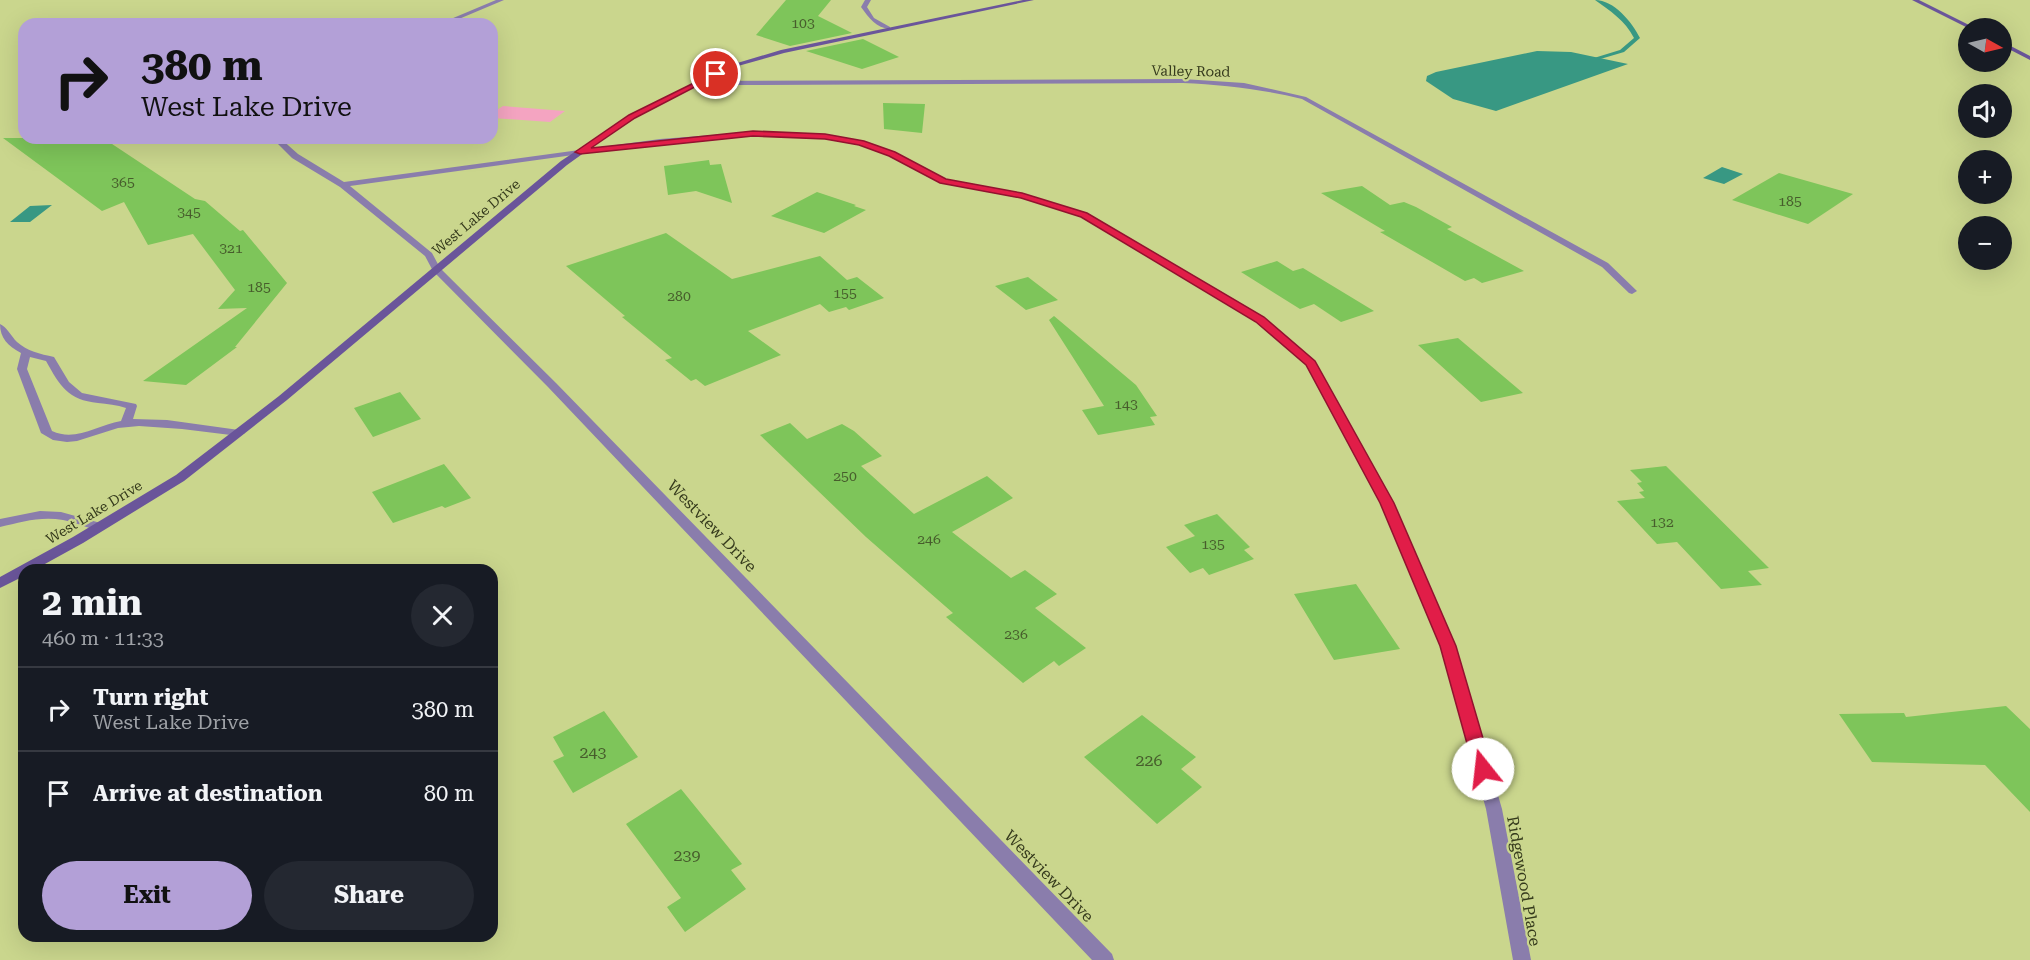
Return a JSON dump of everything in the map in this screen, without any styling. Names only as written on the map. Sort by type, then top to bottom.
[{"type":"main road","name":"West Lake Drive","points":[[33,564],[180,478],[580,152],[632,116],[695,83],[736,65],[783,51],[1031,0]]},
{"type":"main road","points":[[1915,0],[1958,21]]},
{"type":"main road","points":[[2012,48],[2030,57]]},
{"type":"main road","name":"West Lake Drive","points":[[0,583],[18,573]]},
{"type":"street","points":[[457,18],[501,0]]},
{"type":"street","points":[[868,0],[864,7],[872,19],[888,28]]},
{"type":"street","name":"Valley Road","points":[[695,83],[1150,82],[1235,84],[1276,89],[1304,98],[1468,187],[1605,265],[1632,291]]},
{"type":"street","name":"Ridgewood Place","points":[[344,185],[580,152],[753,134],[825,137],[861,143],[892,154],[943,181],[1022,196],[1084,215],[1269,327],[1311,363],[1387,503],[1448,646],[1494,809],[1522,960]]},
{"type":"street","name":"Westview Drive","points":[[282,144],[295,156],[344,185],[429,255],[436,269],[552,385],[1105,960]]},
{"type":"street","points":[[0,327],[13,346],[26,353],[50,359],[70,391],[79,396],[123,402],[132,406],[126,423]]},
{"type":"street","points":[[0,349],[13,346]]},
{"type":"street","points":[[26,353],[22,369],[47,434],[55,439],[69,440],[126,423],[238,432]]},
{"type":"street","points":[[0,523],[40,513],[67,515],[100,526]]},
{"type":"shaded area","points":[[503,106],[565,111],[550,122],[498,118],[498,109]]},
{"type":"water","points":[[1537,51],[1571,52],[1628,64],[1496,111],[1453,99],[1426,81],[1427,76],[1436,72]]},
{"type":"water","points":[[1722,167],[1743,174],[1724,184],[1703,178]]},
{"type":"water","points":[[52,205],[30,222],[10,222],[30,206]]},
{"type":"building","points":[[786,0],[831,0],[818,16],[852,33],[790,46],[756,35]]},
{"type":"building","points":[[863,39],[899,57],[862,69],[806,51]]},
{"type":"building","points":[[883,103],[925,104],[922,133],[884,129]]},
{"type":"building","points":[[3,138],[18,138],[18,144],[112,144],[195,199],[205,201],[240,231],[243,230],[287,283],[235,347],[237,347],[186,385],[143,381],[247,308],[218,309],[235,290],[193,234],[148,245],[124,202],[102,211]]},
{"type":"building","points":[[709,160],[710,165],[721,164],[732,203],[696,191],[668,195],[664,166]]},
{"type":"building","points":[[1779,173],[1853,194],[1808,224],[1732,200]]},
{"type":"building","points":[[1362,186],[1390,205],[1404,202],[1416,207],[1452,227],[1447,229],[1524,271],[1482,283],[1474,278],[1465,281],[1380,232],[1385,231],[1321,193]]},
{"type":"building","points":[[817,192],[866,210],[824,233],[771,216]]},
{"type":"building","points":[[666,233],[732,279],[820,256],[847,280],[857,277],[884,298],[849,310],[846,307],[829,312],[820,304],[748,331],[781,355],[705,386],[696,379],[691,381],[665,360],[672,358],[622,317],[625,316],[566,266]]},
{"type":"building","points":[[1277,261],[1293,271],[1303,268],[1374,311],[1341,322],[1314,304],[1300,309],[1241,272]]},
{"type":"building","points":[[1028,277],[1058,300],[1026,310],[995,286]]},
{"type":"building","points":[[1054,316],[1136,385],[1157,416],[1150,417],[1155,425],[1098,435],[1082,410],[1104,406],[1049,320]]},
{"type":"building","points":[[1458,338],[1523,393],[1481,402],[1418,345]]},
{"type":"building","points":[[400,392],[421,419],[373,437],[354,408]]},
{"type":"building","points":[[790,423],[807,439],[842,424],[854,431],[882,456],[861,466],[914,514],[987,476],[1013,498],[952,532],[1011,578],[1025,570],[1057,594],[1035,608],[1086,648],[1059,666],[1054,661],[1023,683],[946,617],[953,613],[866,537],[760,435]]},
{"type":"building","points":[[444,464],[471,498],[393,523],[372,492]]},
{"type":"building","points":[[1666,466],[1769,568],[1748,571],[1762,585],[1721,589],[1677,542],[1657,544],[1617,501],[1645,498],[1639,492],[1644,491],[1637,483],[1642,482],[1630,470]]},
{"type":"building","points":[[1217,514],[1250,547],[1244,550],[1254,559],[1209,575],[1203,568],[1190,573],[1166,547],[1195,536],[1184,525]]},
{"type":"building","points":[[1356,584],[1400,649],[1334,660],[1294,594]]},
{"type":"building","points":[[2006,706],[2030,729],[2030,812],[1985,765],[1872,762],[1839,714],[1904,713],[1906,717]]},
{"type":"building","points":[[604,711],[638,757],[573,793],[553,761],[564,756],[553,737]]},
{"type":"building","points":[[1142,715],[1196,757],[1181,769],[1202,787],[1157,824],[1084,757]]},
{"type":"building","points":[[681,789],[742,864],[731,870],[746,889],[685,932],[667,907],[681,898],[626,824]]},
{"type":"waterway","points":[[1597,0],[1620,16],[1637,38],[1622,51],[1597,58]]},
{"type":"route","points":[[716,74],[632,116],[580,152],[660,141],[753,134],[825,137],[861,143],[892,154],[943,181],[1022,196],[1084,215],[1260,320],[1311,363],[1387,503],[1448,646],[1483,769]]}]
